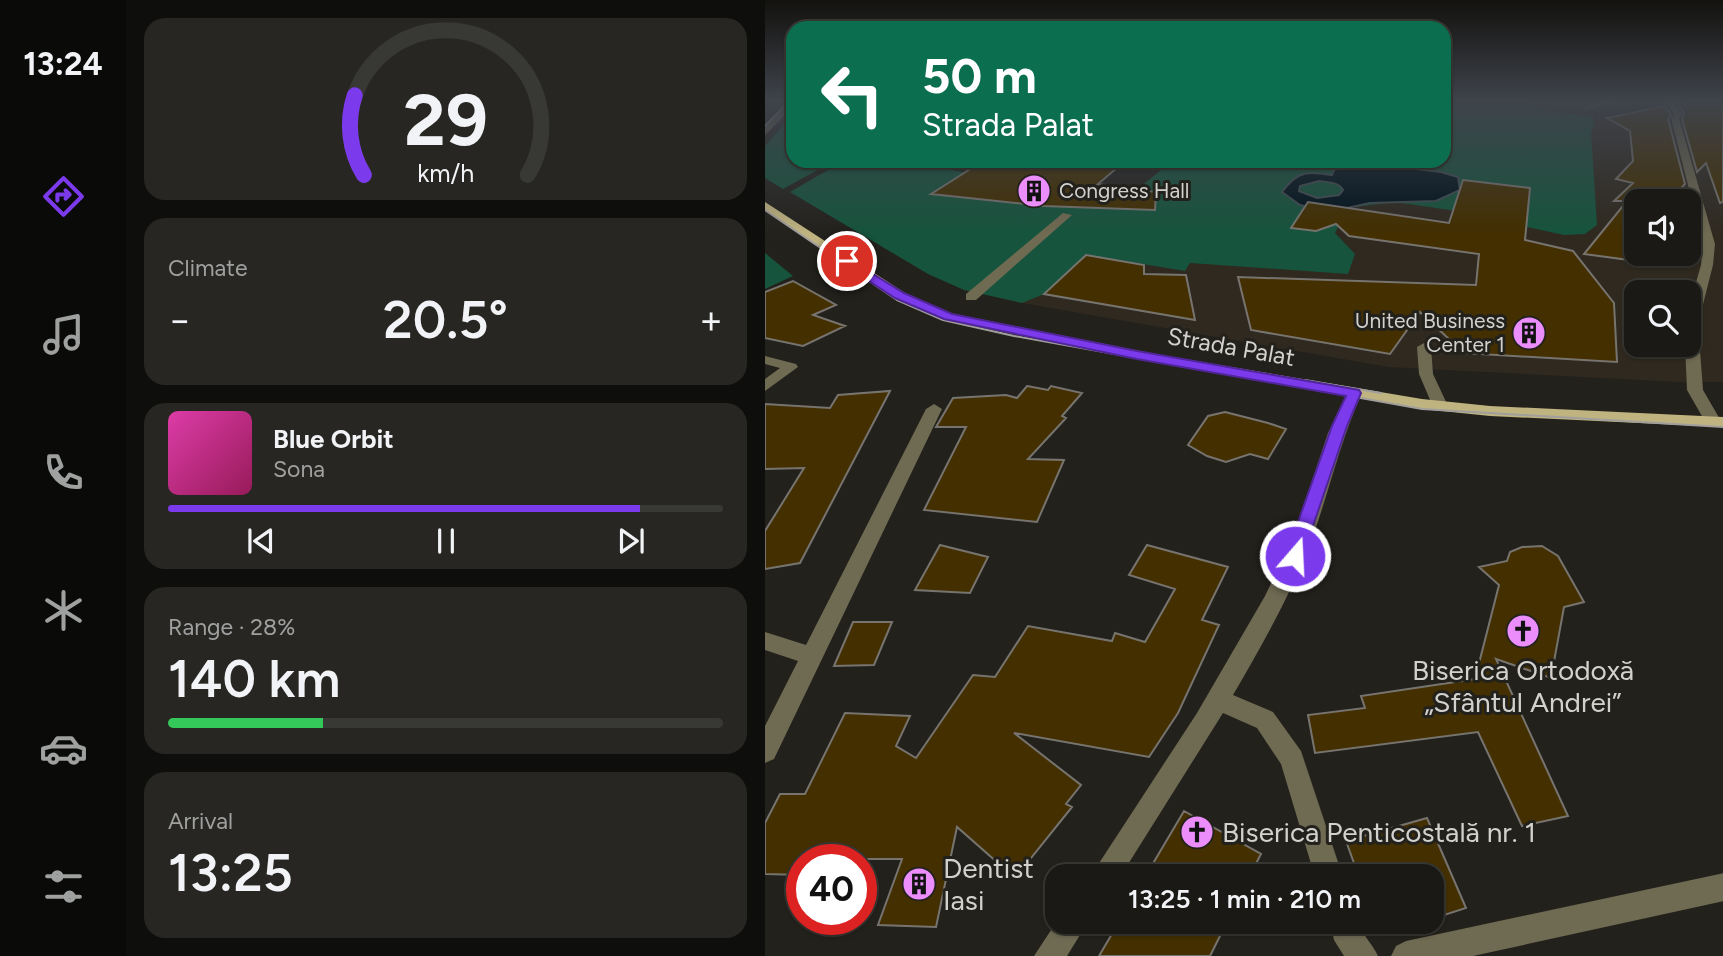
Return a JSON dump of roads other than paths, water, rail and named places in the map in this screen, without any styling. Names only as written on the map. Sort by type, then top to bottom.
[{"type":"main road","name":"Strada Palat","points":[[765,205],[890,290],[940,314],[1019,332],[1440,406],[1718,421]]},
{"type":"street","points":[[1682,145],[1709,244],[1707,265],[1691,324],[1695,390],[1718,421]]},
{"type":"street","points":[[971,297],[1067,215]]},
{"type":"street","points":[[1424,347],[1427,374],[1440,406]]},
{"type":"street","points":[[765,360],[791,367],[765,386]]},
{"type":"street","points":[[1112,864],[1219,700],[1295,556],[1339,426],[1354,393]]},
{"type":"street","points":[[765,751],[934,409]]},
{"type":"street","points":[[765,640],[812,656]]},
{"type":"street","points":[[1219,700],[1264,720],[1292,759],[1325,864]]},
{"type":"street","points":[[1406,956],[1723,887]]},
{"type":"street","points":[[1049,956],[1065,934]]},
{"type":"street","points":[[1347,934],[1349,940],[1363,956]]},
{"type":"water","points":[[1340,168],[1407,168],[1458,177],[1460,190],[1436,201],[1370,203],[1347,208],[1312,208],[1300,205],[1282,192],[1293,180],[1304,174],[1332,175],[1334,170]],"holes":[[[1319,181],[1336,184],[1343,190],[1339,195],[1317,198],[1299,191],[1300,186]]]},
{"type":"tram line","points":[[765,210],[897,300],[943,320],[1014,336],[1422,409],[1724,427]]},
{"type":"tram line","points":[[1305,380],[1381,393]]},
{"type":"place","name":"Congress Hall","points":[[1034,191]]},
{"type":"place","name":"United Business Center 1","points":[[1529,333]]},
{"type":"place","name":"Biserica Ortodoxă „Sfântul Andrei”","points":[[1523,631]]},
{"type":"place","name":"Biserica Penticostală nr. 1","points":[[1197,832]]},
{"type":"place","name":"Dentist Iasi","points":[[919,884]]}]
